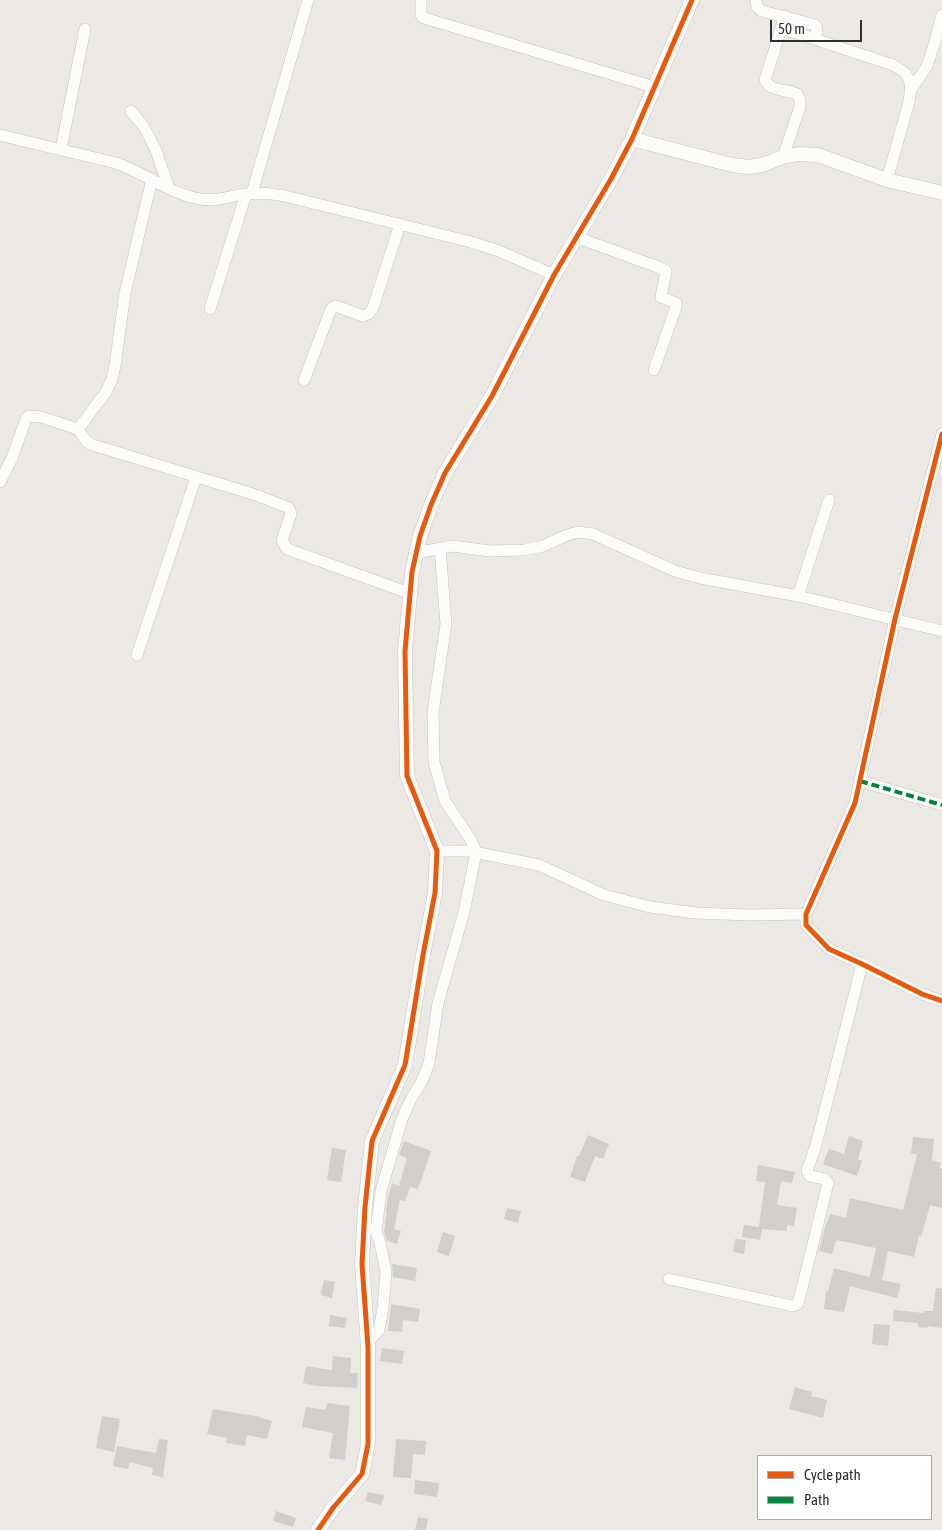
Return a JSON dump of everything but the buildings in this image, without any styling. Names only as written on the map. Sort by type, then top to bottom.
[{"type":"street","points":[[210,309],[249,194],[308,0]]},
{"type":"street","points":[[420,0],[420,15],[424,18],[643,84]]},
{"type":"street","points":[[318,1530],[333,1508],[362,1474],[368,1444],[368,1342],[362,1264],[364,1207],[372,1141],[405,1065],[435,893],[437,851],[407,776],[405,652],[409,593],[416,553],[431,505],[445,473],[492,396],[554,275],[611,179],[632,139],[643,84],[692,0]]},
{"type":"street","points":[[756,0],[757,8],[814,25],[817,29],[815,39]]},
{"type":"street","points":[[911,90],[927,66],[936,42],[942,15]]},
{"type":"street","points":[[783,157],[800,107],[800,100],[797,94],[789,90],[768,86],[765,80],[785,16]]},
{"type":"street","points":[[781,28],[893,64],[904,71],[910,78],[909,102],[887,180]]},
{"type":"street","points":[[61,149],[85,29]]},
{"type":"street","points":[[131,111],[144,127],[155,148],[169,188]]},
{"type":"street","points":[[0,135],[116,163],[134,169],[183,195],[202,200],[219,200],[266,192],[285,196],[448,235],[499,251],[554,275]]},
{"type":"street","points":[[632,139],[732,165],[749,167],[798,154],[818,155],[887,180],[942,193]]},
{"type":"street","points":[[78,429],[106,392],[112,379],[125,293],[152,179]]},
{"type":"street","points":[[304,380],[331,309],[336,306],[363,316],[368,314],[373,308],[400,224]]},
{"type":"street","points":[[576,237],[666,271],[661,297],[676,303],[676,307],[654,370]]},
{"type":"street","points":[[2,476],[12,458],[26,419],[30,416],[41,417],[78,429],[87,442],[93,445],[256,495],[289,508],[291,514],[282,540],[287,549],[409,593]]},
{"type":"street","points":[[942,434],[895,619],[855,803],[806,914],[806,925],[829,949],[922,994],[942,1001]]},
{"type":"street","points":[[137,655],[196,477]]},
{"type":"street","points":[[798,596],[829,500]]},
{"type":"street","points":[[416,553],[458,546],[490,551],[524,550],[543,546],[567,534],[578,532],[593,534],[675,571],[700,578],[798,596],[942,630]]},
{"type":"street","points":[[368,1342],[379,1330],[383,1308],[386,1272],[376,1232],[382,1191],[402,1119],[422,1081],[429,1063],[438,1003],[464,912],[476,852],[471,840],[445,801],[434,762],[433,712],[446,624],[440,548]]},
{"type":"street","points":[[860,780],[942,805]]},
{"type":"street","points":[[437,851],[476,852],[539,865],[604,895],[650,907],[696,913],[748,915],[806,914]]},
{"type":"street","points":[[669,1279],[793,1306],[798,1304],[828,1183],[825,1179],[810,1176],[807,1171],[816,1145],[862,964]]},
{"type":"marked path","points":[[860,781],[942,805]]},
{"type":"cycle path","points":[[318,1530],[333,1508],[362,1474],[368,1444],[368,1347],[362,1264],[365,1207],[372,1141],[405,1065],[435,893],[437,851],[407,776],[405,651],[412,572],[420,536],[445,473],[492,396],[554,275],[611,179],[632,139],[692,0]]},
{"type":"cycle path","points":[[942,434],[895,619],[855,803],[806,914],[806,925],[829,949],[922,994],[942,1001]]}]
